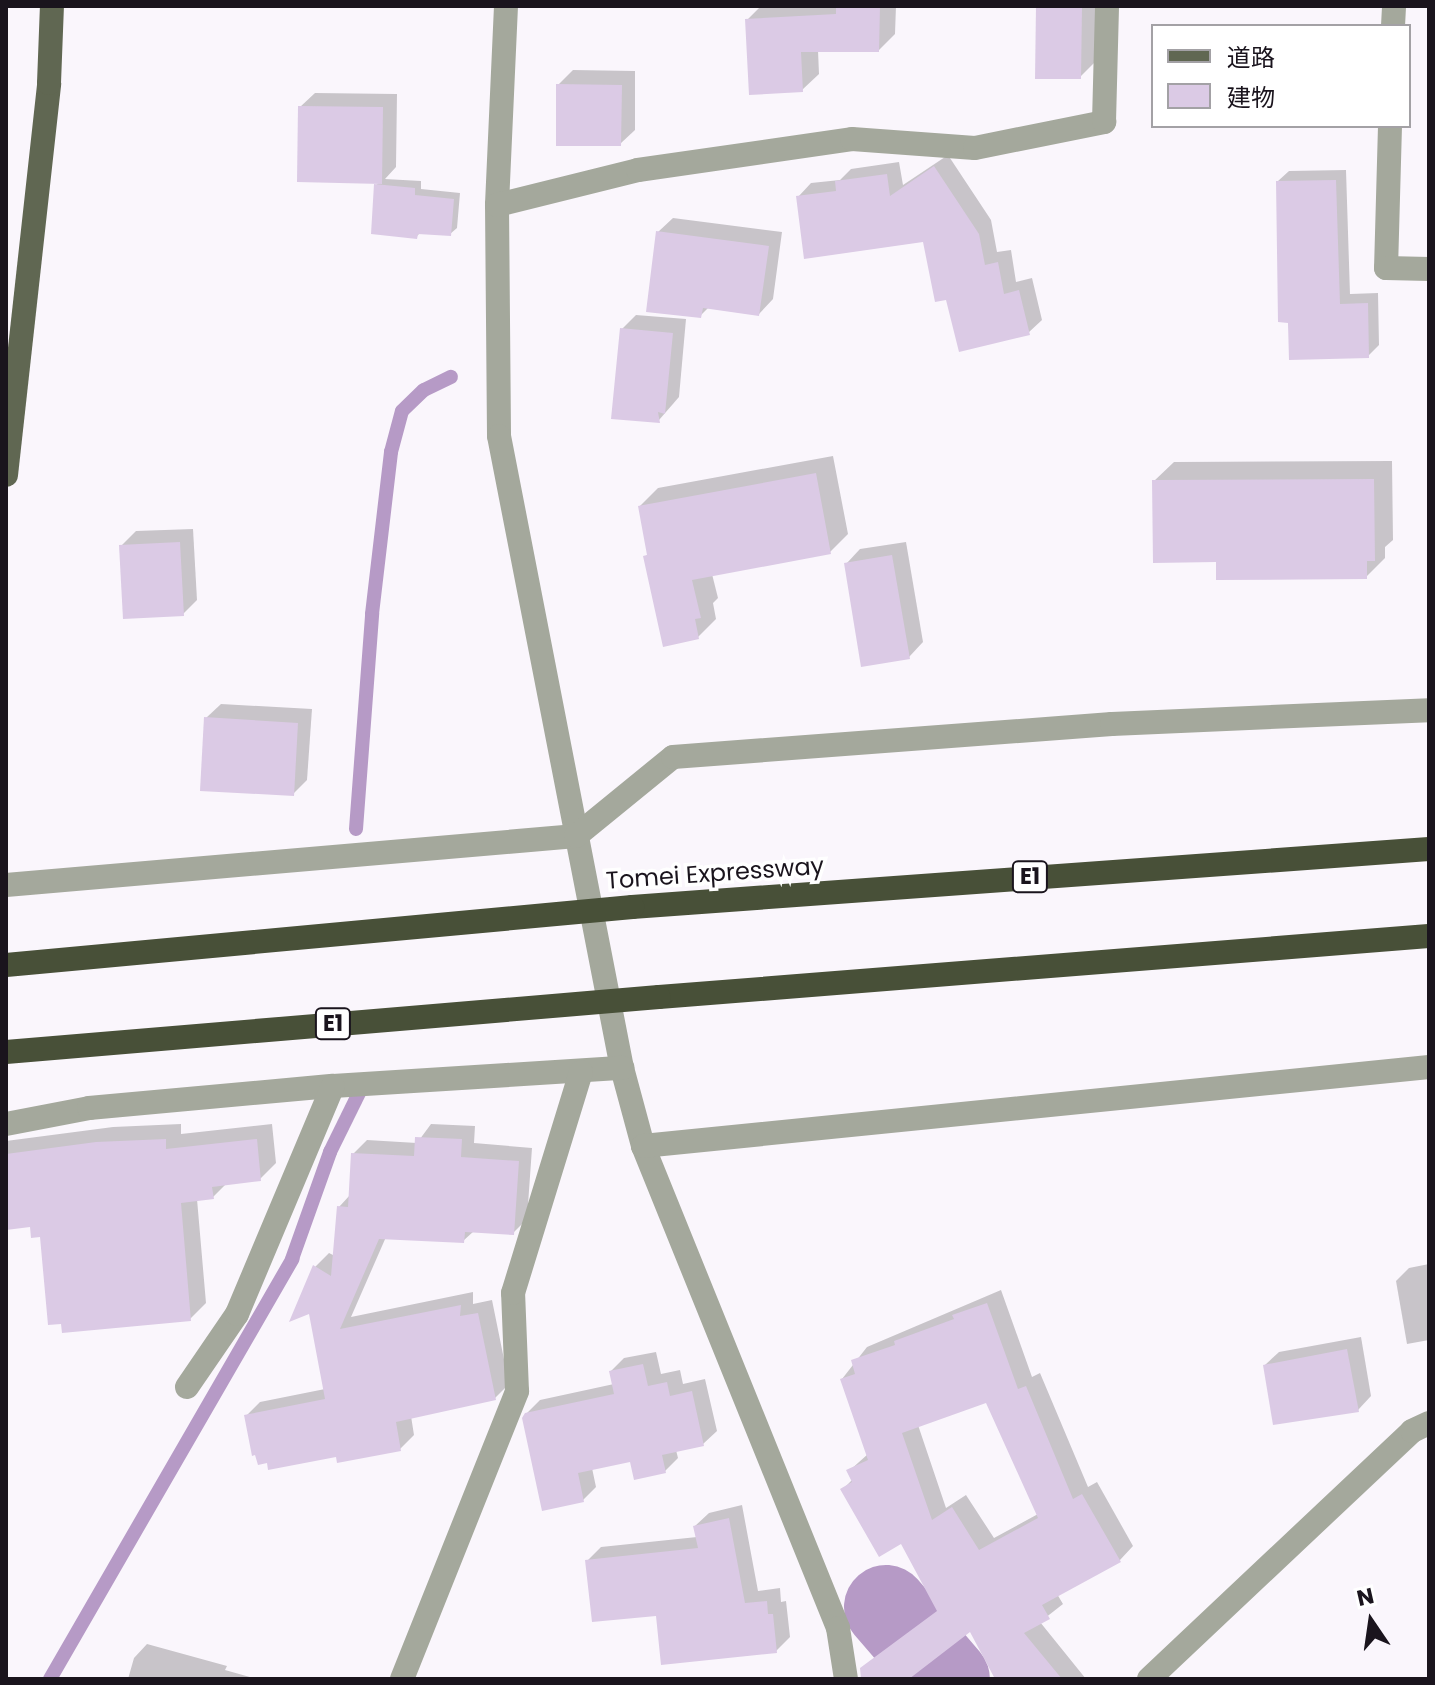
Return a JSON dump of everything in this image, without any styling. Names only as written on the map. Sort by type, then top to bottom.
[{"type":"highway","name":"Tomei Expressway","points":[[6,965],[632,907],[1429,849]]},
{"type":"highway","name":"E1","points":[[6,1052],[1429,936]]},
{"type":"main road","points":[[6,475],[49,83],[52,6]]},
{"type":"street","points":[[506,6],[497,205],[499,436],[622,1068],[643,1146],[838,1628],[846,1679]]},
{"type":"street","points":[[497,205],[638,170],[852,139],[975,148],[1104,122],[1107,6]]},
{"type":"street","points":[[1390,128],[1386,268],[1429,269]]},
{"type":"street","points":[[6,885],[576,836],[673,757],[1112,724],[1429,710]]},
{"type":"street","points":[[643,1146],[1429,1067]]},
{"type":"street","points":[[6,1124],[89,1108],[333,1086],[622,1068]]},
{"type":"street","points":[[402,1679],[517,1391],[513,1293],[581,1072]]},
{"type":"street","points":[[187,1387],[237,1314],[333,1086]]},
{"type":"street","points":[[1149,1679],[1412,1431],[1429,1423]]},
{"type":"building","points":[[836,6],[880,6],[879,52],[801,52],[803,92],[749,95],[745,19],[836,14]]},
{"type":"building","points":[[1036,6],[1082,6],[1081,79],[1035,79]]},
{"type":"building","points":[[556,84],[622,85],[621,146],[556,146]]},
{"type":"building","points":[[298,106],[383,107],[382,184],[297,182]]},
{"type":"building","points":[[934,166],[979,234],[985,265],[998,262],[1004,294],[1019,290],[1030,335],[959,352],[946,300],[935,302],[923,242],[804,259],[796,196],[836,191],[835,181],[887,174],[890,196]]},
{"type":"building","points":[[1336,180],[1340,304],[1368,303],[1369,358],[1289,360],[1288,323],[1278,322],[1276,181]]},
{"type":"building","points":[[374,184],[415,188],[415,195],[454,199],[451,236],[418,234],[417,239],[371,234]]},
{"type":"building","points":[[656,231],[769,246],[759,316],[703,308],[701,318],[646,312]]},
{"type":"building","points":[[620,328],[673,333],[665,414],[658,412],[660,423],[611,419]]},
{"type":"building","points":[[816,473],[831,554],[692,580],[701,618],[695,619],[699,639],[663,647],[643,556],[647,555],[638,506]]},
{"type":"building","points":[[1374,479],[1375,561],[1367,561],[1367,579],[1216,580],[1216,562],[1153,563],[1152,480]]},
{"type":"building","points":[[180,542],[184,616],[123,619],[119,545]]},
{"type":"building","points":[[892,555],[910,659],[861,667],[844,563]]},
{"type":"building","points":[[204,717],[298,723],[294,796],[200,791]]},
{"type":"building","points":[[415,1137],[462,1139],[461,1157],[519,1161],[514,1235],[465,1232],[464,1243],[379,1239],[340,1329],[461,1305],[460,1316],[478,1313],[496,1400],[396,1422],[401,1451],[337,1463],[336,1457],[268,1470],[267,1463],[258,1465],[255,1455],[252,1456],[244,1415],[325,1399],[309,1314],[289,1322],[313,1265],[331,1276],[337,1206],[348,1207],[351,1153],[414,1156]]},
{"type":"building","points":[[166,1139],[166,1149],[257,1139],[261,1181],[212,1187],[214,1199],[181,1203],[191,1321],[62,1333],[61,1324],[48,1325],[40,1237],[31,1238],[30,1227],[6,1230],[6,1154],[96,1142]]},
{"type":"building","points":[[987,1303],[1018,1389],[1026,1386],[1073,1499],[1082,1494],[1121,1562],[1042,1605],[1050,1619],[1024,1633],[1062,1679],[995,1679],[970,1632],[909,1679],[861,1679],[860,1668],[937,1611],[901,1544],[879,1557],[840,1489],[852,1482],[846,1470],[868,1460],[840,1379],[855,1374],[851,1360],[954,1319],[952,1315]],"holes":[[[986,1403],[1038,1518],[979,1550],[952,1507],[932,1520],[902,1433]]]},
{"type":"building","points":[[1347,1349],[1359,1412],[1273,1425],[1263,1365]]},
{"type":"building","points":[[643,1364],[648,1386],[667,1382],[670,1396],[692,1391],[704,1446],[662,1455],[666,1473],[634,1480],[630,1462],[578,1473],[584,1502],[542,1511],[522,1418],[525,1413],[614,1394],[609,1371]]},
{"type":"building","points":[[729,1518],[745,1603],[767,1601],[768,1614],[773,1614],[777,1653],[661,1665],[656,1616],[592,1622],[585,1560],[698,1548],[693,1526]]},
{"type":"waterway","points":[[356,829],[372,614],[391,452],[402,411],[424,390],[451,377]]},
{"type":"waterway","points":[[50,1679],[292,1259],[330,1152],[365,1081]]},
{"type":"waterway","points":[[886,1607],[948,1679]]}]
